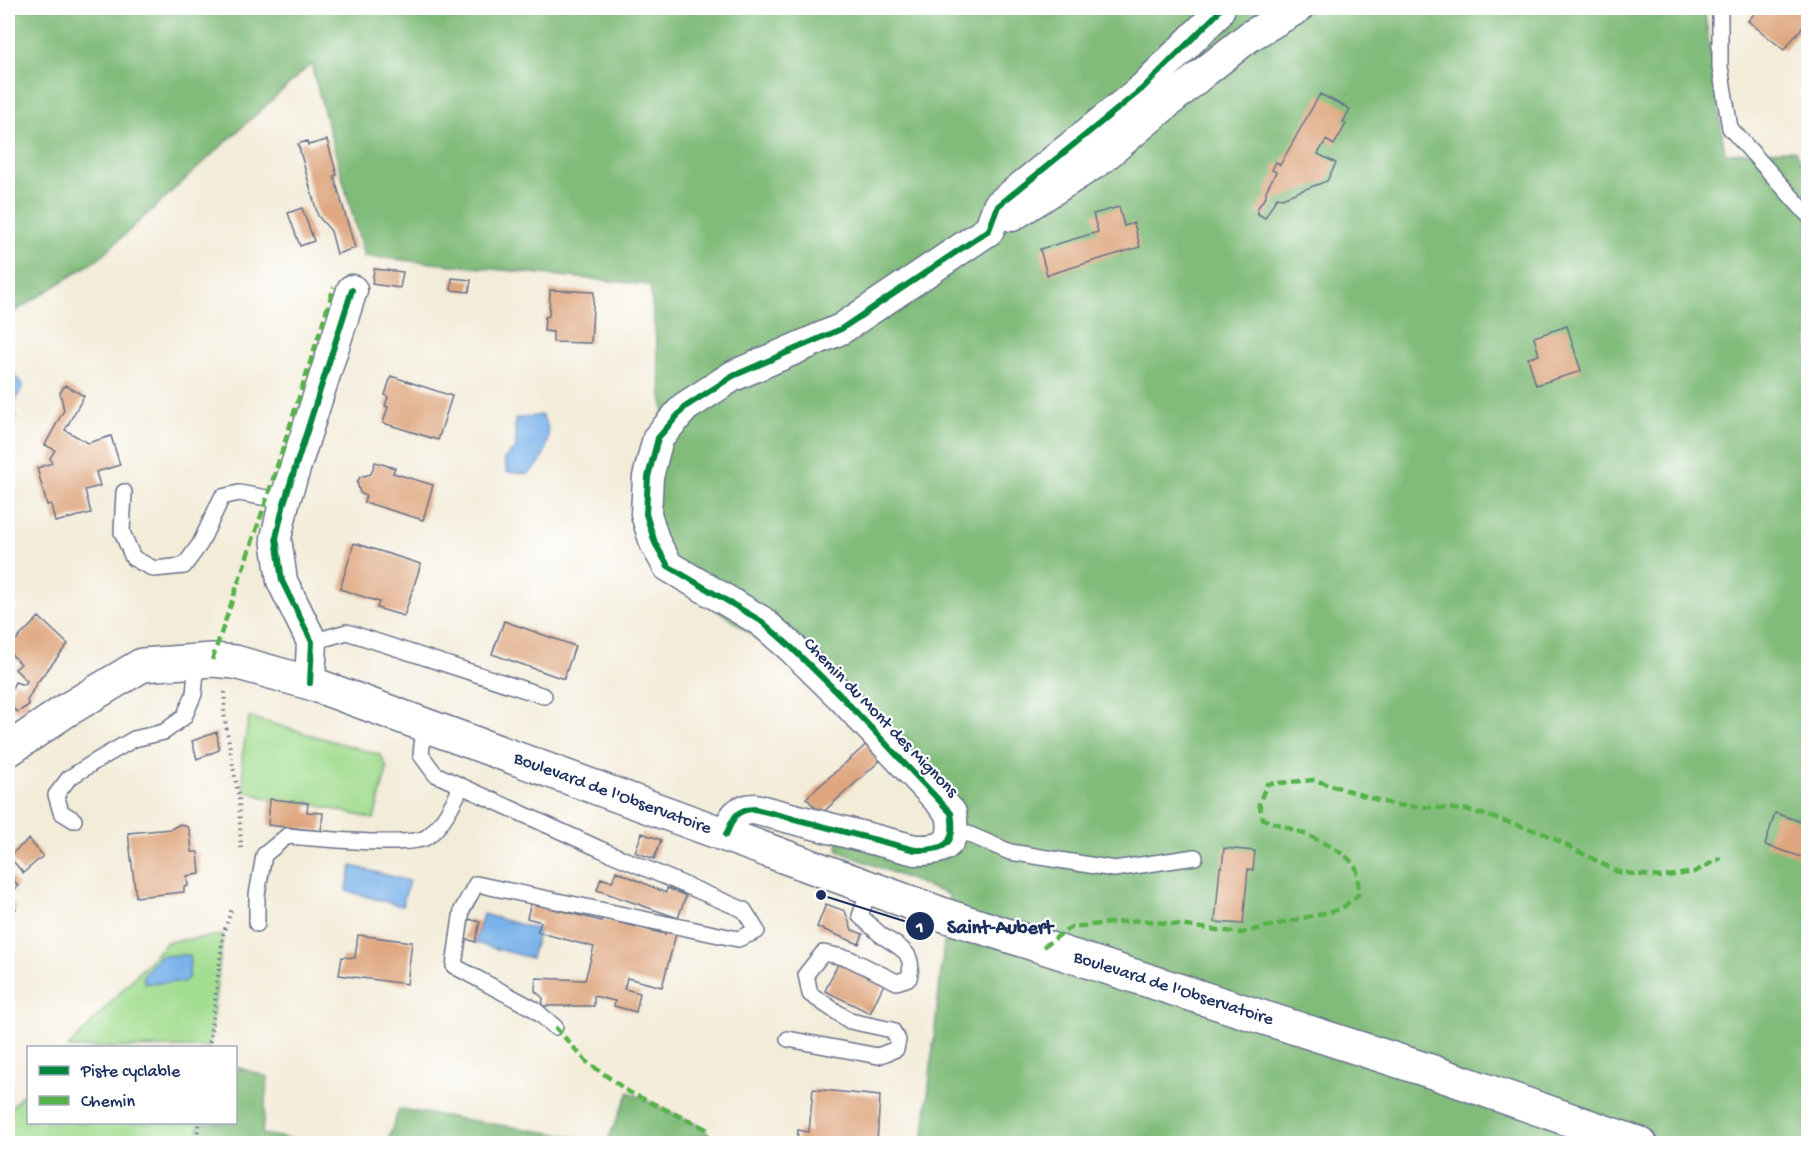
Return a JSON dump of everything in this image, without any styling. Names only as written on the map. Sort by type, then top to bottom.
[{"type":"main road","name":"Boulevard de l'Observatoire","points":[[8,750],[64,711],[142,665],[212,660],[235,662],[310,683],[947,916],[1422,1069],[1640,1143]]},
{"type":"street","points":[[989,230],[998,206],[1142,89],[1216,15],[1220,8]]},
{"type":"street","name":"Chemin du Mont des Mignons","points":[[726,835],[734,817],[745,809],[755,809],[915,850],[941,848],[951,840],[954,828],[951,813],[842,697],[792,648],[761,621],[668,566],[655,543],[646,514],[648,477],[658,438],[685,407],[733,376],[841,329],[989,230],[1100,160],[1242,43],[1298,8]]},
{"type":"street","points":[[310,683],[312,642],[282,581],[276,538],[294,471],[352,290]]},
{"type":"lane","points":[[1720,8],[1720,67],[1730,128],[1809,215]]},
{"type":"lane","points":[[124,492],[122,532],[133,558],[154,569],[184,566],[200,544],[222,496],[239,494],[267,498]]},
{"type":"lane","points":[[312,642],[347,632],[544,696]]},
{"type":"lane","points":[[74,820],[61,812],[56,795],[69,778],[134,738],[164,732],[184,717],[194,694],[197,661]]},
{"type":"lane","points":[[424,724],[421,755],[435,774],[600,849],[744,910],[757,931],[738,939],[476,884],[462,910],[454,966],[534,1009],[555,1027]]},
{"type":"lane","points":[[257,924],[257,895],[264,855],[287,836],[405,842],[426,838],[454,802],[461,787]]},
{"type":"lane","points":[[954,828],[1010,852],[1114,869],[1195,857]]},
{"type":"lane","points":[[788,1040],[878,1056],[896,1049],[898,1040],[892,1030],[850,1021],[810,994],[806,974],[823,953],[848,958],[897,982],[909,978],[912,968],[905,950],[882,935],[860,916],[870,888]]},
{"type":"path","points":[[227,685],[224,714],[239,800],[241,859]]},
{"type":"path","points":[[209,1046],[223,934],[235,901]]},
{"type":"path","points":[[196,1143],[199,1124]]},
{"type":"green space","points":[[8,8],[1704,8],[1725,153],[1795,150],[1808,175],[1808,1143],[923,1143],[949,895],[838,851],[837,837],[916,854],[959,825],[833,694],[660,568],[641,535],[665,422],[650,285],[364,256],[311,64],[98,259],[8,316]]},
{"type":"green space","points":[[249,717],[381,755],[387,769],[374,819],[308,803],[270,799],[244,791],[242,757]]},
{"type":"green space","points":[[223,935],[209,1046],[70,1046],[167,942]]},
{"type":"green space","points":[[237,1067],[268,1077],[262,1134],[316,1143],[196,1143],[199,1124],[237,1124]]},
{"type":"green space","points":[[27,1090],[27,1124],[199,1124],[196,1143],[8,1143],[8,1111]]},
{"type":"green space","points":[[629,1092],[706,1129],[708,1143],[387,1143],[399,1109],[607,1142]]},
{"type":"water","points":[[13,374],[23,385],[13,406],[16,418],[8,428],[8,376]]},
{"type":"water","points":[[541,415],[547,425],[548,437],[540,462],[527,474],[507,472],[504,459],[516,448],[515,419]]},
{"type":"water","points":[[352,866],[409,881],[402,906],[346,891]]},
{"type":"water","points":[[483,914],[539,930],[531,958],[475,943]]},
{"type":"water","points":[[190,955],[189,977],[183,982],[145,983],[143,976],[159,956]]},
{"type":"building","points":[[1759,8],[1808,8],[1808,20],[1784,50],[1748,21]]},
{"type":"building","points":[[1320,94],[1350,109],[1343,122],[1346,124],[1334,145],[1326,140],[1318,154],[1336,163],[1327,181],[1282,198],[1277,197],[1265,218],[1258,214],[1257,209],[1266,196],[1266,191],[1276,172],[1272,170],[1276,162],[1280,165]]},
{"type":"building","points":[[327,140],[337,175],[334,176],[355,248],[337,254],[331,231],[318,216],[298,144],[307,141],[308,145]]},
{"type":"building","points":[[1119,207],[1124,226],[1134,223],[1140,247],[1047,275],[1040,249],[1098,232],[1093,214]]},
{"type":"building","points":[[302,208],[314,241],[300,246],[288,213]]},
{"type":"building","points":[[374,269],[403,272],[400,288],[372,284]]},
{"type":"building","points":[[452,278],[471,280],[469,292],[451,290]]},
{"type":"building","points":[[550,290],[594,292],[591,343],[553,342],[553,332],[544,331],[545,317],[549,316]]},
{"type":"building","points":[[1567,326],[1581,371],[1536,385],[1528,358],[1539,355],[1534,337]]},
{"type":"building","points":[[391,376],[452,396],[438,440],[383,423],[388,407],[385,406],[388,397],[385,395]]},
{"type":"building","points":[[65,385],[84,396],[65,430],[88,443],[111,436],[120,465],[96,472],[100,486],[85,490],[91,513],[55,522],[51,504],[47,505],[37,468],[52,463],[50,458],[55,450],[45,445],[64,410],[60,393]]},
{"type":"building","points":[[375,462],[395,468],[393,473],[433,485],[423,520],[364,502],[366,496],[360,493],[357,482],[360,477],[371,474]]},
{"type":"building","points":[[354,543],[421,564],[404,616],[377,608],[379,602],[340,589]]},
{"type":"building","points":[[39,617],[68,644],[36,684],[27,701],[29,705],[18,712],[8,705],[8,697],[15,682],[24,685],[27,681],[15,669],[21,664],[8,651],[8,648]]},
{"type":"building","points":[[504,621],[575,646],[564,679],[492,654]]},
{"type":"building","points":[[217,732],[219,750],[197,759],[192,741]]},
{"type":"building","points":[[869,742],[883,758],[821,814],[806,798]]},
{"type":"building","points":[[270,799],[308,803],[307,812],[323,813],[321,831],[268,825]]},
{"type":"building","points":[[1775,813],[1808,824],[1808,859],[1765,845]]},
{"type":"building","points":[[180,824],[188,827],[192,852],[198,852],[200,874],[187,876],[188,886],[184,887],[184,892],[136,897],[128,833],[171,829]]},
{"type":"building","points":[[642,833],[661,840],[654,859],[635,852]]},
{"type":"building","points":[[29,839],[43,856],[23,873],[9,856]]},
{"type":"building","points":[[1224,848],[1255,851],[1253,870],[1248,869],[1243,924],[1215,922]]},
{"type":"building","points":[[616,871],[666,893],[667,888],[686,896],[678,918],[597,890],[601,878],[612,882]]},
{"type":"building","points":[[8,872],[18,886],[8,894]]},
{"type":"building","points":[[11,901],[16,909],[8,915],[8,903]]},
{"type":"building","points":[[531,903],[601,921],[601,918],[665,934],[666,931],[676,934],[662,987],[627,978],[624,989],[640,993],[636,1012],[614,1006],[615,1001],[594,996],[594,1006],[542,1006],[543,998],[535,991],[536,978],[585,980],[594,947],[537,932],[541,922],[527,918]]},
{"type":"building","points":[[826,904],[845,911],[852,930],[863,934],[859,944],[817,927]]},
{"type":"building","points":[[469,919],[480,922],[475,942],[464,938]]},
{"type":"building","points":[[358,935],[412,942],[407,984],[339,975],[342,957],[355,958]]},
{"type":"building","points":[[840,960],[885,982],[870,1013],[825,991]]},
{"type":"building","points":[[813,1089],[880,1096],[877,1143],[797,1143],[798,1130],[809,1132]]},
{"type":"marked path","points":[[212,660],[267,498],[334,287]]},
{"type":"marked path","points":[[1043,947],[1071,927],[1140,920],[1241,933],[1341,909],[1358,895],[1357,871],[1352,862],[1316,839],[1263,819],[1259,803],[1267,784],[1314,780],[1394,805],[1469,810],[1543,833],[1618,872],[1661,877],[1694,872],[1721,858]]},
{"type":"marked path","points":[[555,1027],[587,1062],[629,1092],[706,1129],[708,1144]]},
{"type":"cycle path","points":[[726,835],[736,816],[748,809],[915,850],[941,847],[950,839],[952,824],[951,813],[842,697],[792,648],[761,621],[668,566],[655,543],[646,514],[648,477],[658,438],[685,407],[733,376],[841,329],[989,230],[998,206],[1142,89],[1216,15],[1220,8]]},
{"type":"cycle path","points":[[310,683],[312,642],[282,581],[276,538],[284,503],[352,290]]},
{"type":"place","name":"Saint-Aubert","points":[[821,895]]}]
